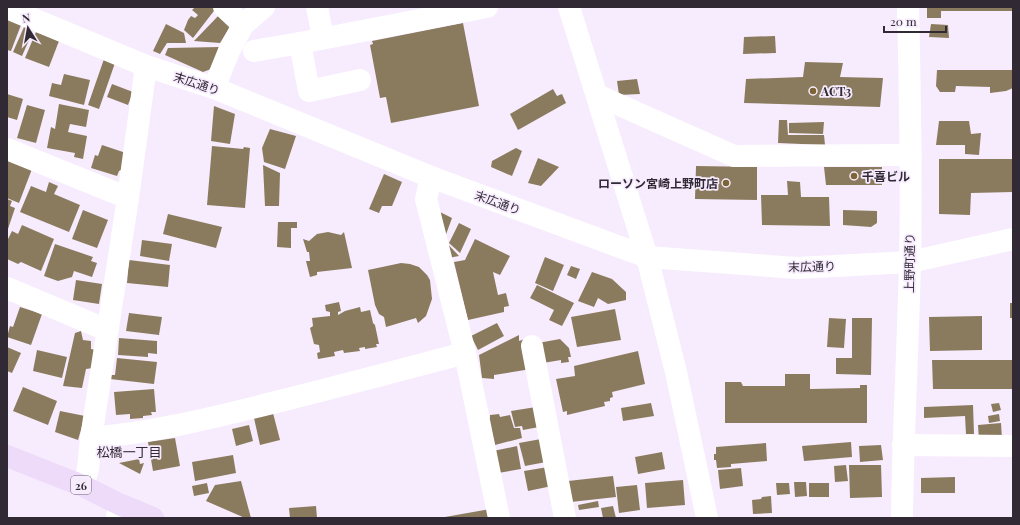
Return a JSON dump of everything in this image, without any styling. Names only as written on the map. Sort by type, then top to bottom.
[{"type":"main road","name":"26","points":[[7,456],[82,486],[118,511],[153,518]]},
{"type":"street","points":[[224,7],[243,25]]},
{"type":"street","points":[[214,88],[228,51],[243,25],[264,7]]},
{"type":"street","points":[[316,7],[323,38]]},
{"type":"street","points":[[254,51],[487,7]]},
{"type":"street","points":[[569,7],[647,257],[676,372],[707,518]]},
{"type":"street","name":"上野町通り","points":[[902,518],[903,446],[910,262],[911,155],[908,7]]},
{"type":"street","name":"末広通り","points":[[7,8],[146,66],[214,88],[431,176],[647,257],[797,268],[910,262],[1013,239]]},
{"type":"street","points":[[300,43],[309,91],[360,80]]},
{"type":"street","points":[[82,486],[88,469],[91,438],[128,198],[146,66]]},
{"type":"street","points":[[597,95],[734,156],[911,155]]},
{"type":"street","points":[[7,149],[128,198]]},
{"type":"street","points":[[431,176],[426,199],[465,353],[499,518]]},
{"type":"street","points":[[7,288],[107,330]]},
{"type":"street","points":[[532,346],[565,518]]},
{"type":"street","points":[[91,438],[126,435],[211,418],[465,353]]},
{"type":"street","points":[[903,446],[1013,446]]},
{"type":"building","points":[[195,7],[217,7],[193,38],[184,30],[191,16],[195,18],[198,15],[192,10]]},
{"type":"building","points":[[927,7],[1012,7],[1012,11],[941,11],[941,18],[927,18]]},
{"type":"building","points":[[222,12],[233,22],[220,43],[194,41]]},
{"type":"building","points":[[7,19],[21,25],[11,51],[7,50]]},
{"type":"building","points":[[463,23],[479,106],[391,123],[386,97],[380,98],[370,45],[373,44],[372,41]]},
{"type":"building","points":[[166,24],[184,33],[186,43],[167,43],[160,54],[153,51]]},
{"type":"building","points":[[931,24],[948,25],[949,38],[929,37]]},
{"type":"building","points":[[24,27],[33,31],[22,56],[13,52]]},
{"type":"building","points":[[36,32],[59,41],[49,67],[25,58]]},
{"type":"building","points":[[775,36],[776,53],[743,54],[744,37]]},
{"type":"building","points":[[220,47],[211,69],[203,72],[165,55],[168,48]]},
{"type":"building","points":[[104,59],[115,63],[99,109],[88,105]]},
{"type":"building","name":"ACT3","points":[[805,62],[843,63],[840,77],[883,78],[880,107],[744,103],[746,79],[803,77]]},
{"type":"building","points":[[937,70],[1013,70],[1013,88],[1006,91],[990,93],[990,87],[956,86],[955,92],[940,92],[936,86]]},
{"type":"building","points":[[64,74],[90,80],[84,105],[49,96],[52,83],[61,85]]},
{"type":"building","points":[[637,79],[640,94],[619,95],[617,81]]},
{"type":"building","points":[[112,84],[133,92],[128,105],[107,97]]},
{"type":"building","points":[[553,89],[557,96],[562,94],[566,103],[518,130],[510,114]]},
{"type":"building","points":[[7,94],[23,99],[17,120],[7,117]]},
{"type":"building","points":[[59,104],[89,110],[86,127],[70,124],[68,132],[87,136],[83,159],[74,157],[75,153],[47,148],[51,127],[55,129]]},
{"type":"building","points":[[27,105],[45,110],[36,143],[17,138]]},
{"type":"building","points":[[214,106],[235,114],[230,144],[211,141]]},
{"type":"building","points":[[779,120],[787,120],[788,135],[824,135],[825,145],[778,143]]},
{"type":"building","points":[[939,121],[969,121],[971,134],[981,133],[979,155],[965,154],[965,145],[936,145]]},
{"type":"building","points":[[824,122],[823,134],[789,133],[789,123]]},
{"type":"building","points":[[270,129],[296,136],[285,169],[264,162],[262,148]]},
{"type":"building","points":[[102,145],[126,153],[121,170],[117,176],[91,168],[95,155],[98,156]]},
{"type":"building","points":[[212,146],[243,149],[244,147],[250,148],[245,208],[207,205]]},
{"type":"building","points":[[516,148],[522,151],[512,176],[491,167],[492,161]]},
{"type":"building","points":[[538,158],[559,167],[541,186],[528,183]]},
{"type":"building","points":[[939,159],[1013,159],[1013,192],[971,193],[970,215],[939,214]]},
{"type":"building","points":[[7,160],[32,169],[19,203],[7,198]]},
{"type":"building","points":[[263,165],[280,173],[279,206],[265,206]]},
{"type":"building","name":"ローソン宮崎上野町店","points":[[696,166],[757,167],[757,200],[695,199]]},
{"type":"building","name":"千喜ビル","points":[[824,167],[882,167],[882,185],[826,185]]},
{"type":"building","points":[[384,174],[402,182],[392,206],[382,206],[379,213],[369,209]]},
{"type":"building","points":[[787,181],[800,182],[801,197],[829,197],[830,226],[762,225],[761,195],[788,195]]},
{"type":"building","points":[[49,182],[58,186],[54,194],[80,205],[69,232],[20,212],[31,186],[46,192]]},
{"type":"building","points":[[7,199],[12,201],[10,206],[15,208],[7,232]]},
{"type":"building","points":[[83,210],[108,220],[97,248],[72,239]]},
{"type":"building","points":[[436,210],[452,218],[444,240],[459,256],[448,258]]},
{"type":"building","points":[[843,210],[877,211],[877,223],[871,227],[843,225]]},
{"type":"building","points":[[168,214],[222,227],[216,248],[163,234]]},
{"type":"building","points":[[278,222],[297,222],[297,228],[291,228],[291,248],[277,247]]},
{"type":"building","points":[[459,223],[471,229],[460,253],[449,243]]},
{"type":"building","points":[[22,225],[54,239],[41,271],[21,262],[18,264],[7,259],[7,241],[12,231],[18,234]]},
{"type":"building","points":[[328,232],[341,235],[344,232],[352,268],[317,272],[317,275],[310,277],[306,261],[310,261],[309,252],[307,252],[303,239],[309,241],[317,234]]},
{"type":"building","points":[[475,239],[510,256],[500,275],[493,272],[498,295],[506,293],[509,306],[504,307],[504,312],[468,320],[454,262],[465,260]]},
{"type":"building","points":[[142,240],[172,244],[169,261],[140,256]]},
{"type":"building","points":[[55,244],[93,257],[91,261],[97,263],[92,277],[74,271],[72,277],[58,281],[44,276]]},
{"type":"building","points":[[545,257],[564,265],[553,291],[535,283]]},
{"type":"building","points":[[129,260],[170,265],[168,287],[127,283]]},
{"type":"building","points":[[401,263],[419,267],[427,275],[430,280],[432,299],[426,316],[418,323],[416,318],[386,327],[384,317],[379,314],[375,305],[368,270]]},
{"type":"building","points":[[571,266],[580,269],[576,279],[567,275]]},
{"type":"building","points":[[592,272],[612,279],[626,292],[626,300],[608,304],[598,298],[594,307],[578,301]]},
{"type":"building","points":[[76,280],[102,284],[99,304],[73,300]]},
{"type":"building","points":[[537,285],[574,303],[562,326],[549,320],[554,310],[530,298]]},
{"type":"building","points":[[339,302],[341,311],[338,312],[338,315],[345,311],[360,307],[361,312],[370,310],[379,344],[376,344],[377,347],[365,349],[365,347],[359,348],[360,351],[344,353],[343,350],[334,352],[335,356],[318,359],[317,353],[320,352],[319,345],[314,344],[310,328],[313,326],[312,318],[330,316],[330,312],[326,311],[325,305]]},
{"type":"building","points":[[1010,303],[1013,303],[1013,318],[1010,318]]},
{"type":"building","points":[[20,307],[42,314],[31,345],[7,337],[10,326],[13,327]]},
{"type":"building","points":[[615,309],[621,340],[577,347],[571,317]]},
{"type":"building","points":[[129,313],[162,317],[159,335],[126,331]]},
{"type":"building","points":[[982,316],[982,350],[930,351],[929,317]]},
{"type":"building","points":[[829,318],[846,319],[844,348],[827,347]]},
{"type":"building","points":[[852,318],[872,318],[871,375],[836,374],[836,358],[852,358]]},
{"type":"building","points":[[497,323],[504,336],[478,350],[471,336]]},
{"type":"building","points":[[81,331],[83,340],[91,341],[91,349],[96,350],[93,368],[86,369],[82,388],[63,386],[75,333]]},
{"type":"building","points":[[519,335],[519,341],[525,339],[531,369],[494,375],[494,379],[482,378],[479,355]]},
{"type":"building","points":[[119,338],[157,341],[157,354],[148,353],[148,357],[118,355]]},
{"type":"building","points":[[560,339],[569,348],[571,357],[568,357],[569,362],[561,363],[561,360],[543,363],[538,343]]},
{"type":"building","points":[[7,347],[21,353],[12,373],[7,371]]},
{"type":"building","points":[[37,350],[67,357],[62,378],[33,371]]},
{"type":"building","points":[[638,351],[645,384],[612,392],[613,397],[610,398],[610,401],[604,402],[605,406],[567,415],[567,411],[563,412],[556,379],[575,376],[574,366]]},
{"type":"building","points":[[117,358],[157,362],[154,384],[110,379],[111,375],[115,375]]},
{"type":"building","points":[[932,360],[1013,360],[1013,389],[933,389]]},
{"type":"building","points":[[785,374],[810,374],[810,389],[860,388],[860,385],[867,385],[867,423],[725,423],[725,382],[741,382],[743,386],[785,386]]},
{"type":"building","points":[[23,387],[57,401],[48,425],[13,411]]},
{"type":"building","points":[[154,389],[156,412],[151,412],[152,415],[143,416],[143,418],[130,419],[130,414],[116,415],[114,392]]},
{"type":"building","points":[[651,403],[654,416],[623,421],[621,408]]},
{"type":"building","points":[[999,403],[1001,410],[993,412],[991,404]]},
{"type":"building","points":[[973,405],[974,434],[966,434],[965,416],[924,418],[924,407]]},
{"type":"building","points":[[536,407],[539,427],[523,430],[522,426],[515,427],[511,411]]},
{"type":"building","points":[[60,411],[85,416],[78,440],[55,432]]},
{"type":"building","points":[[273,413],[280,440],[260,445],[254,418]]},
{"type":"building","points":[[499,414],[500,417],[510,415],[514,428],[520,428],[522,438],[495,445],[487,418],[490,418],[490,415]]},
{"type":"building","points":[[999,414],[1000,421],[989,423],[988,416]]},
{"type":"building","points":[[1001,423],[1002,439],[979,441],[978,425]]},
{"type":"building","points":[[249,425],[253,441],[236,446],[232,429]]},
{"type":"building","points":[[175,438],[180,466],[153,471],[148,442]]},
{"type":"building","points":[[541,439],[546,462],[525,466],[519,443]]},
{"type":"building","points":[[851,442],[852,457],[804,461],[802,446]]},
{"type":"building","points":[[766,443],[767,461],[731,464],[731,467],[717,468],[716,460],[714,460],[716,447]]},
{"type":"building","points":[[881,445],[883,460],[860,462],[859,446]]},
{"type":"building","points":[[517,446],[521,469],[498,473],[493,451]]},
{"type":"building","points":[[662,452],[665,469],[638,474],[635,457]]},
{"type":"building","points":[[233,455],[236,473],[195,481],[192,462]]},
{"type":"building","points":[[139,459],[140,464],[144,463],[140,474],[119,463]]},
{"type":"building","points":[[846,465],[848,481],[835,482],[834,466]]},
{"type":"building","points":[[849,465],[881,465],[882,497],[850,498]]},
{"type":"building","points":[[548,467],[552,486],[528,491],[524,471]]},
{"type":"building","points":[[741,468],[743,486],[720,489],[718,470]]},
{"type":"building","points":[[613,476],[616,497],[571,502],[568,481]]},
{"type":"building","points":[[955,477],[955,493],[921,493],[921,478]]},
{"type":"building","points":[[683,480],[685,505],[647,508],[645,483]]},
{"type":"building","points":[[241,481],[251,518],[245,518],[206,501],[215,485]]},
{"type":"building","points":[[794,482],[806,482],[807,496],[795,497]]},
{"type":"building","points":[[207,483],[209,493],[194,496],[192,486]]},
{"type":"building","points":[[776,483],[789,483],[790,494],[777,495]]},
{"type":"building","points":[[809,483],[829,483],[829,497],[809,497]]},
{"type":"building","points":[[637,485],[640,510],[619,513],[616,487]]},
{"type":"building","points":[[771,496],[772,513],[753,514],[752,500]]},
{"type":"building","points":[[598,501],[599,507],[579,510],[578,505]]},
{"type":"building","points":[[316,506],[317,518],[290,518],[289,508]]},
{"type":"building","points":[[613,506],[616,518],[603,518],[601,508]]},
{"type":"building","points":[[490,509],[492,518],[445,518],[445,517]]},
{"type":"place","name":"ACT3","points":[[813,91]]},
{"type":"place","name":"千喜ビル","points":[[854,176]]},
{"type":"place","name":"ローソン宮崎上野町店","points":[[726,183]]},
{"type":"district","name":"松橋一丁目","points":[[129,451]]}]
